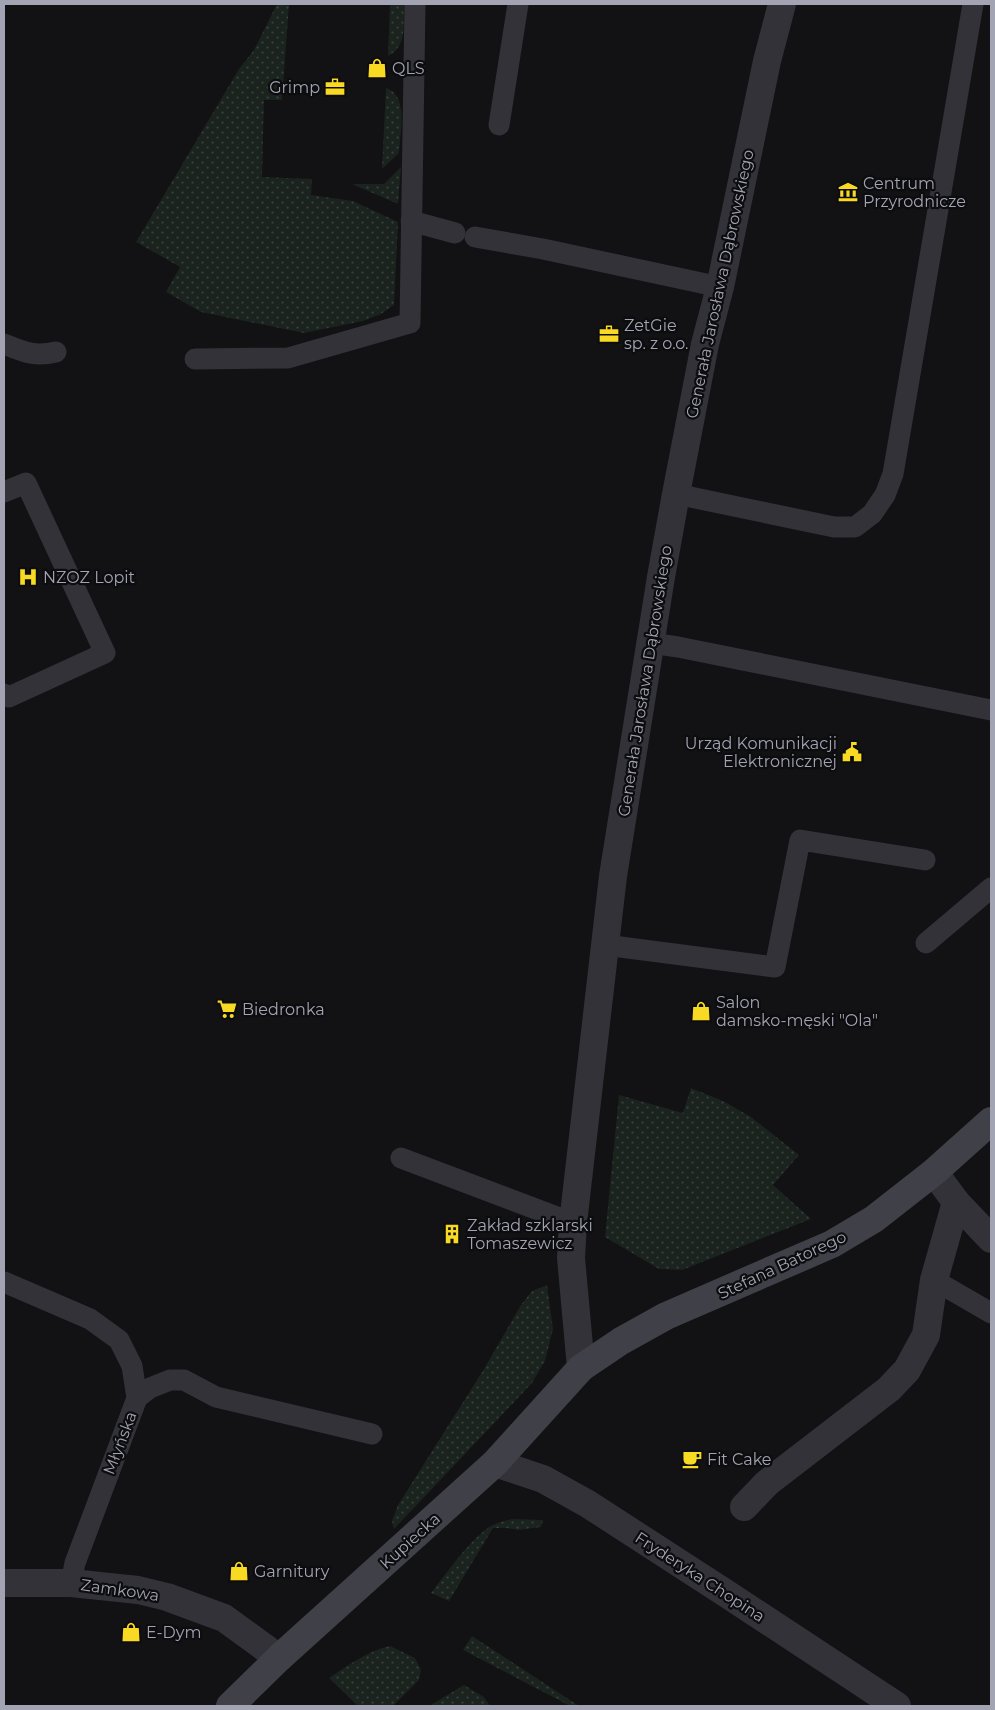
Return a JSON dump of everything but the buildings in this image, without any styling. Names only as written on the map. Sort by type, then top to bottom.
[{"type":"street","name":"Generała Jarosława Dąbrowskiego","points":[[581,1368],[571,1258],[572,1223],[613,876],[650,643],[705,344],[720,287],[782,4]]},
{"type":"street","name":"Stefana Batorego","points":[[581,1368],[621,1341],[666,1316],[832,1244],[874,1219],[934,1172],[991,1121]]},
{"type":"street","points":[[934,1172],[956,1202],[991,1239]]},
{"type":"street","points":[[744,1507],[767,1484],[889,1389],[907,1370],[926,1335],[934,1280],[956,1202]]},
{"type":"street","name":"Kupiecka","points":[[230,1706],[279,1658],[495,1463],[581,1368]]},
{"type":"street","name":"Fryderyka Chopina","points":[[495,1463],[543,1480],[588,1504],[897,1706]]},
{"type":"street","name":"Zamkowa","points":[[4,1582],[71,1584],[138,1590],[167,1597],[224,1618],[279,1658]]},
{"type":"lane","points":[[195,359],[288,358],[410,323],[415,4]]},
{"type":"lane","points":[[499,125],[518,4]]},
{"type":"lane","points":[[676,494],[834,527],[855,527],[872,514],[885,495],[893,474],[972,9]]},
{"type":"lane","points":[[411,221],[465,235],[720,287]]},
{"type":"lane","points":[[4,344],[28,354],[42,356],[56,352]]},
{"type":"lane","points":[[4,492],[26,483],[105,654],[9,697],[4,694]]},
{"type":"lane","points":[[650,643],[991,710]]},
{"type":"lane","points":[[606,945],[775,967],[800,840],[925,860]]},
{"type":"lane","points":[[926,943],[991,888]]},
{"type":"lane","points":[[401,1158],[572,1223]]},
{"type":"lane","points":[[934,1280],[991,1313]]},
{"type":"lane","name":"Młyńska","points":[[4,1282],[90,1319],[119,1340],[132,1366],[137,1398],[75,1563],[71,1584]]},
{"type":"lane","points":[[137,1398],[150,1388],[170,1380],[184,1380],[216,1397],[372,1434]]},
{"type":"shaded area","points":[[277,4],[289,4],[282,100],[264,100],[262,177],[312,179],[311,195],[353,201],[398,222],[394,305],[381,314],[363,321],[304,333],[201,312],[166,292],[180,267],[136,242],[239,69],[254,50]]},
{"type":"shaded area","points":[[390,4],[404,4],[404,27],[399,46],[388,56]]},
{"type":"shaded area","points":[[386,88],[398,98],[401,126],[399,153],[382,169]]},
{"type":"shaded area","points":[[401,167],[398,204],[352,184],[384,184]]},
{"type":"shaded area","points":[[691,1088],[723,1101],[751,1117],[799,1155],[773,1185],[811,1219],[682,1270],[659,1269],[605,1237],[619,1095],[683,1113]]},
{"type":"shaded area","points":[[547,1285],[553,1329],[545,1361],[532,1383],[394,1529],[392,1521],[398,1505],[484,1369],[521,1305],[532,1291]]},
{"type":"shaded area","points":[[512,1519],[543,1520],[541,1527],[519,1530],[493,1528],[449,1601],[431,1593],[460,1556],[485,1530],[500,1522]]},
{"type":"shaded area","points":[[472,1636],[579,1706],[570,1706],[463,1650]]},
{"type":"shaded area","points":[[390,1646],[415,1658],[421,1670],[419,1680],[393,1706],[358,1706],[329,1678],[366,1655]]},
{"type":"shaded area","points":[[464,1685],[484,1697],[490,1706],[429,1706]]},
{"type":"place","name":"QLS","points":[[377,68]]},
{"type":"place","name":"Grimp","points":[[335,87]]},
{"type":"place","name":"Centrum Przyrodnicze","points":[[848,192]]},
{"type":"place","name":"ZetGie sp. z o.o.","points":[[609,334]]},
{"type":"place","name":"NZOZ Lopit","points":[[28,577]]},
{"type":"place","name":"Urząd Komunikacji Elektronicznej","points":[[852,752]]},
{"type":"place","name":"Biedronka","points":[[227,1009]]},
{"type":"place","name":"Salon damsko-męski \"Ola\"","points":[[701,1011]]},
{"type":"place","name":"Zakład szklarski Tomaszewicz","points":[[452,1234]]},
{"type":"place","name":"Fit Cake","points":[[692,1459]]},
{"type":"place","name":"Garnitury","points":[[239,1571]]},
{"type":"place","name":"E-Dym","points":[[131,1632]]}]
